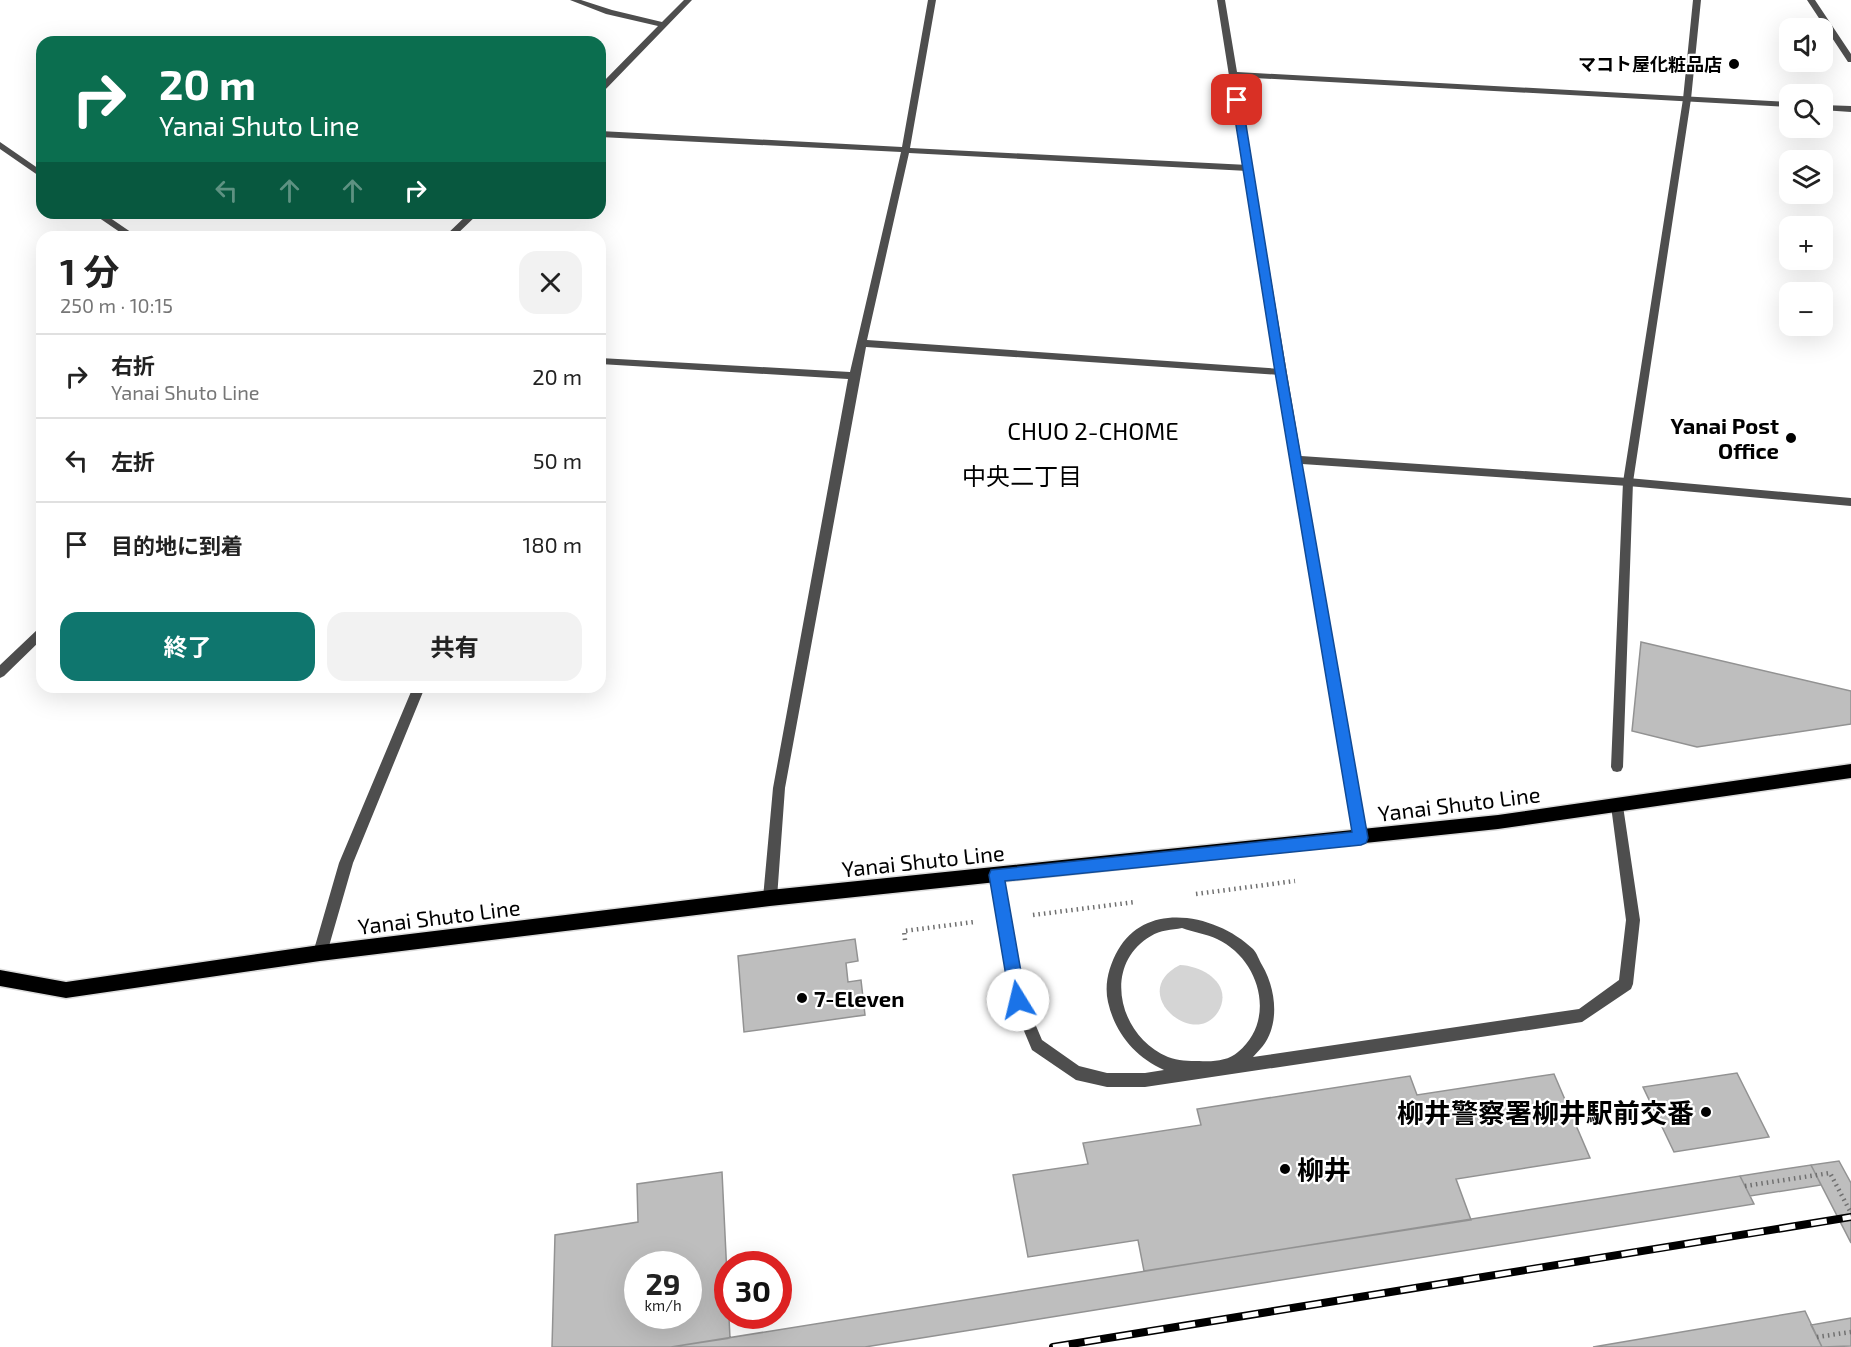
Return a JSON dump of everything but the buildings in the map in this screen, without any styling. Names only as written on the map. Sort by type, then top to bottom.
[{"type":"main road","name":"Yanai Shuto Line","points":[[0,978],[66,990],[320,953],[770,898],[1361,838],[1617,806],[1851,771]]},
{"type":"street","points":[[574,0],[609,12],[663,25]]},
{"type":"street","points":[[606,84],[688,0]]},
{"type":"street","points":[[770,898],[779,788],[854,376],[905,152],[932,0]]},
{"type":"street","points":[[1221,0],[1281,372],[1361,838]]},
{"type":"street","points":[[1617,767],[1628,482],[1687,99],[1696,0]]},
{"type":"street","points":[[1811,0],[1851,60]]},
{"type":"street","points":[[1233,74],[1779,104]]},
{"type":"street","points":[[1833,108],[1851,109]]},
{"type":"street","points":[[606,134],[905,152],[1248,168]]},
{"type":"street","points":[[0,145],[36,171]]},
{"type":"street","points":[[106,219],[123,231]]},
{"type":"street","points":[[455,231],[468,219]]},
{"type":"street","points":[[862,343],[1281,372]]},
{"type":"street","points":[[606,361],[854,376]]},
{"type":"street","points":[[1296,460],[1628,482],[1851,502]]},
{"type":"street","points":[[0,673],[36,638]]},
{"type":"street","points":[[320,953],[346,862],[416,693]]},
{"type":"street","points":[[996,875],[1018,1000],[1037,1046],[1076,1072],[1107,1080],[1145,1080],[1582,1016],[1626,984],[1633,920],[1617,806]]},
{"type":"street","points":[[1182,922],[1202,925],[1222,932],[1240,944],[1254,960],[1264,978],[1269,998],[1268,1018],[1261,1037],[1249,1053],[1232,1064],[1211,1070],[1189,1071],[1168,1065],[1148,1054],[1131,1038],[1120,1020],[1114,1000],[1114,980],[1119,961],[1130,945],[1143,933],[1162,925],[1182,922]]},
{"type":"path","points":[[905,940],[904,931],[1004,919]]},
{"type":"path","points":[[1745,1186],[1830,1173],[1851,1213]]},
{"type":"path","points":[[1817,1337],[1851,1332]]},
{"type":"shaded area","points":[[1180,965],[1207,973],[1219,986],[1222,1002],[1218,1012],[1207,1022],[1194,1024],[1181,1021],[1170,1013],[1162,1002],[1160,989],[1165,976]]},
{"type":"railway","points":[[1053,1347],[1851,1217]]},
{"type":"place","name":"マコト屋化粧品店","points":[[1734,64]]},
{"type":"place","name":"Yanai Post Office","points":[[1791,438]]},
{"type":"place","name":"7-Eleven","points":[[802,998]]},
{"type":"place","name":"柳井警察署柳井駅前交番","points":[[1706,1112]]},
{"type":"place","name":"柳井","points":[[1285,1169]]},
{"type":"district","name":"CHUO 2-CHOME","points":[[1093,430]]},
{"type":"district","name":"中央二丁目","points":[[1022,475]]},
{"type":"route","points":[[1018,1000],[996,875],[1361,838],[1237,100]]}]
